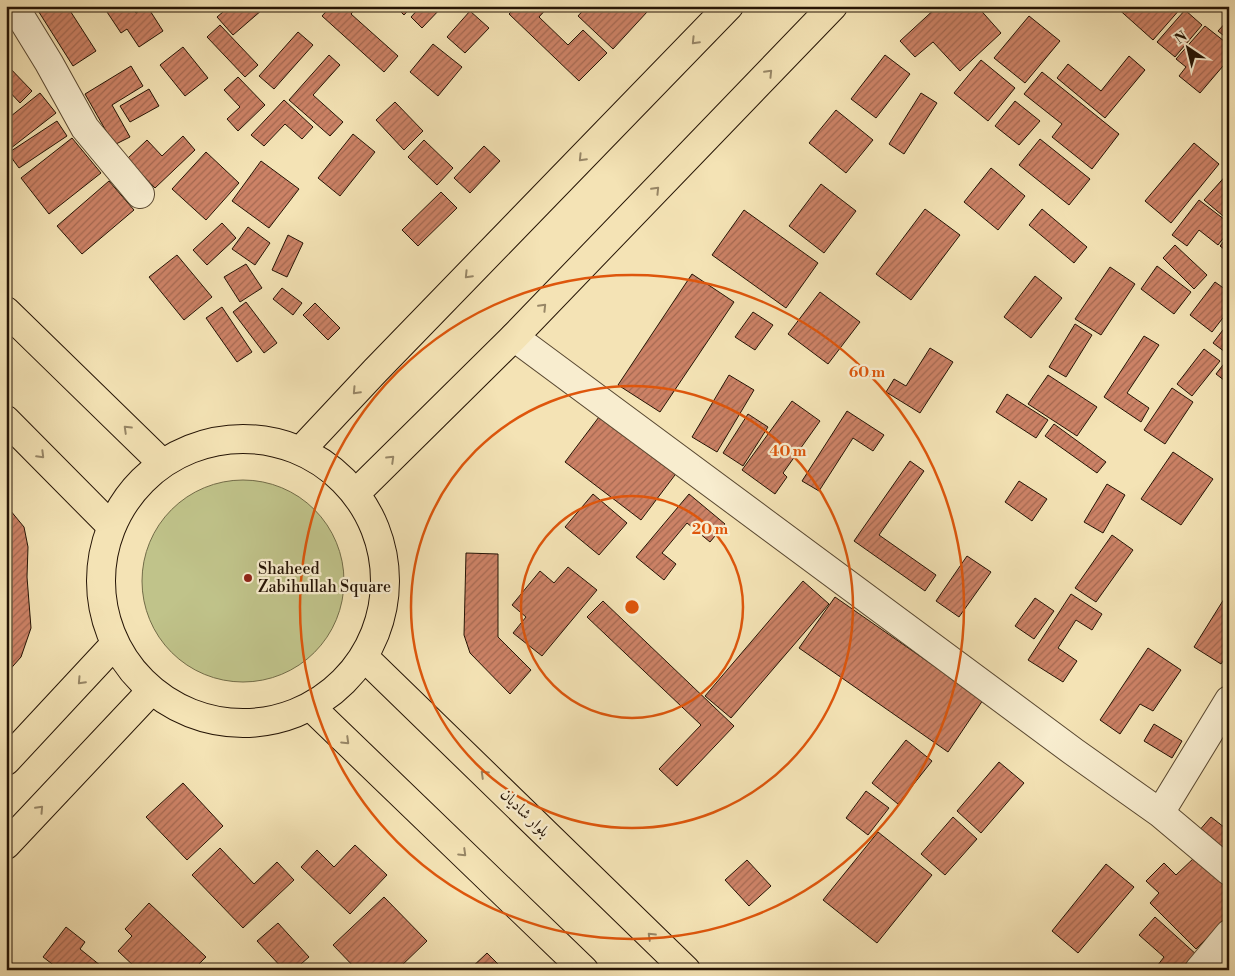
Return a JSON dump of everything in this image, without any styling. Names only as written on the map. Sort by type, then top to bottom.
[{"type":"main road","points":[[300,450],[375,370],[729,6]]},
{"type":"main road","points":[[356,493],[514,337],[833,6]]},
{"type":"main road","points":[[6,312],[162,463]]},
{"type":"main road","points":[[6,420],[111,526]]},
{"type":"main road","points":[[254,439],[300,450],[331,468],[356,493],[377,531],[386,574],[382,617],[364,657],[341,685],[311,707],[271,721],[228,724],[187,714],[150,691],[130,670],[114,645],[99,586],[111,526],[132,491],[162,463],[205,443],[254,439]]},
{"type":"main road","points":[[6,761],[114,645]]},
{"type":"main road","name":"بلوار شادیان","points":[[364,657],[686,970]]},
{"type":"main road","points":[[6,845],[150,691]]},
{"type":"main road","points":[[311,707],[584,970]]},
{"type":"street","points":[[14,6],[49,63],[85,128],[140,194]]},
{"type":"street","points":[[514,337],[1066,746],[1160,813],[1229,871]]},
{"type":"street","points":[[1160,813],[1229,700]]},
{"type":"street","points":[[1199,970],[1229,934]]},
{"type":"green space","points":[[243,480],[263,482],[282,488],[299,497],[321,517],[336,542],[342,561],[344,581],[342,601],[336,620],[327,637],[307,659],[282,674],[263,680],[243,682],[223,680],[204,674],[187,665],[165,645],[150,620],[144,601],[142,581],[144,561],[150,542],[159,525],[179,503],[204,488],[223,482]]},
{"type":"building","points":[[41,6],[67,6],[96,51],[73,66],[37,9]]},
{"type":"building","points":[[103,6],[131,6],[136,13],[147,6],[163,31],[139,47],[127,29],[121,33]]},
{"type":"building","points":[[230,6],[258,6],[262,10],[233,35],[217,17]]},
{"type":"building","points":[[331,6],[358,6],[351,14],[398,56],[384,72],[322,16]]},
{"type":"building","points":[[395,6],[412,6],[404,15]]},
{"type":"building","points":[[421,6],[443,6],[422,28],[411,17]]},
{"type":"building","points":[[517,6],[549,6],[539,17],[568,45],[583,30],[607,53],[579,81],[509,14]]},
{"type":"building","points":[[587,6],[641,6],[647,12],[613,49],[578,16]]},
{"type":"building","points":[[938,6],[977,6],[1001,33],[960,71],[933,42],[915,57],[900,41]]},
{"type":"building","points":[[1115,6],[1179,6],[1181,8],[1153,40]]},
{"type":"building","points":[[1185,10],[1202,25],[1175,57],[1157,42]]},
{"type":"building","points":[[470,11],[489,28],[465,53],[447,37]]},
{"type":"building","points":[[1029,16],[1060,41],[1025,83],[994,58]]},
{"type":"building","points":[[1229,19],[1229,40],[1218,31]]},
{"type":"building","points":[[220,25],[258,65],[245,77],[207,37]]},
{"type":"building","points":[[1205,26],[1229,45],[1229,59],[1200,93],[1179,76],[1186,67],[1176,59]]},
{"type":"building","points":[[298,32],[313,45],[274,89],[259,76]]},
{"type":"building","points":[[433,44],[462,67],[438,96],[410,72]]},
{"type":"building","points":[[183,47],[208,78],[185,96],[160,65]]},
{"type":"building","points":[[329,55],[340,65],[313,95],[343,122],[330,136],[289,100]]},
{"type":"building","points":[[885,55],[910,74],[876,118],[851,99]]},
{"type":"building","points":[[1129,56],[1145,70],[1105,118],[1057,78],[1068,64],[1101,91]]},
{"type":"building","points":[[981,60],[1015,88],[988,121],[954,93]]},
{"type":"building","points":[[6,64],[32,91],[20,103],[6,88]]},
{"type":"building","points":[[131,66],[143,86],[112,105],[130,137],[114,145],[85,94]]},
{"type":"building","points":[[1042,72],[1119,134],[1092,169],[1052,137],[1062,124],[1024,94]]},
{"type":"building","points":[[238,77],[265,105],[238,131],[227,119],[240,107],[224,90]]},
{"type":"building","points":[[149,89],[159,106],[130,122],[120,106]]},
{"type":"building","points":[[40,93],[56,113],[6,152],[6,120]]},
{"type":"building","points":[[921,93],[937,103],[904,154],[889,144]]},
{"type":"building","points":[[284,100],[313,127],[302,139],[285,124],[264,146],[251,135]]},
{"type":"building","points":[[1015,101],[1040,121],[1019,145],[995,126]]},
{"type":"building","points":[[395,102],[423,131],[404,150],[376,120]]},
{"type":"building","points":[[836,110],[873,140],[846,173],[809,143]]},
{"type":"building","points":[[57,121],[67,136],[19,168],[8,153]]},
{"type":"building","points":[[353,134],[375,152],[340,196],[318,178]]},
{"type":"building","points":[[183,136],[195,150],[155,188],[127,159],[147,140],[162,156]]},
{"type":"building","points":[[72,138],[101,173],[49,214],[21,178]]},
{"type":"building","points":[[1040,139],[1090,179],[1069,205],[1019,165]]},
{"type":"building","points":[[424,140],[453,168],[437,185],[408,157]]},
{"type":"building","points":[[1194,143],[1219,164],[1171,223],[1145,201]]},
{"type":"building","points":[[484,146],[500,161],[470,193],[454,178]]},
{"type":"building","points":[[206,152],[239,183],[206,220],[172,189]]},
{"type":"building","points":[[261,161],[299,189],[269,228],[232,201]]},
{"type":"building","points":[[991,168],[1025,196],[998,230],[964,202]]},
{"type":"building","points":[[1229,172],[1229,221],[1204,200]]},
{"type":"building","points":[[109,181],[134,210],[82,254],[57,226]]},
{"type":"building","points":[[821,184],[856,211],[824,253],[789,226]]},
{"type":"building","points":[[441,192],[457,208],[418,246],[402,230]]},
{"type":"building","points":[[1199,200],[1229,223],[1229,231],[1218,245],[1199,230],[1187,246],[1172,235]]},
{"type":"building","points":[[925,209],[960,235],[911,300],[876,274]]},
{"type":"building","points":[[1042,209],[1087,247],[1074,263],[1029,225]]},
{"type":"building","points":[[744,210],[818,263],[786,308],[712,255]]},
{"type":"building","points":[[222,223],[236,238],[207,265],[193,250]]},
{"type":"building","points":[[248,227],[270,243],[255,265],[232,249]]},
{"type":"building","points":[[288,235],[303,243],[287,277],[272,270]]},
{"type":"building","points":[[1229,235],[1229,253],[1220,246]]},
{"type":"building","points":[[1175,245],[1207,275],[1194,289],[1163,258]]},
{"type":"building","points":[[177,255],[212,297],[184,320],[149,277]]},
{"type":"building","points":[[246,264],[262,288],[240,302],[224,277]]},
{"type":"building","points":[[1157,266],[1191,292],[1174,314],[1141,289]]},
{"type":"building","points":[[1110,267],[1135,284],[1101,335],[1075,319]]},
{"type":"building","points":[[692,274],[734,302],[660,412],[618,385]]},
{"type":"building","points":[[1035,276],[1062,298],[1031,338],[1004,317]]},
{"type":"building","points":[[1215,282],[1229,292],[1229,310],[1212,332],[1190,315]]},
{"type":"building","points":[[282,288],[302,303],[293,315],[273,299]]},
{"type":"building","points":[[820,292],[860,322],[828,364],[788,334]]},
{"type":"building","points":[[246,302],[277,343],[264,353],[233,312]]},
{"type":"building","points":[[315,303],[340,328],[328,340],[303,315]]},
{"type":"building","points":[[222,307],[252,352],[237,362],[206,318]]},
{"type":"building","points":[[753,312],[773,325],[755,350],[735,337]]},
{"type":"building","points":[[1229,322],[1229,355],[1213,343]]},
{"type":"building","points":[[1075,324],[1092,335],[1066,377],[1049,367]]},
{"type":"building","points":[[1144,336],[1159,345],[1127,393],[1149,408],[1141,422],[1104,397]]},
{"type":"building","points":[[930,348],[953,362],[920,413],[886,392],[894,379],[906,386]]},
{"type":"building","points":[[1204,349],[1220,361],[1192,396],[1177,384]]},
{"type":"building","points":[[1226,361],[1229,363],[1229,384],[1216,374]]},
{"type":"building","points":[[729,375],[754,390],[717,452],[692,437]]},
{"type":"building","points":[[1048,375],[1097,407],[1077,436],[1028,404]]},
{"type":"building","points":[[1172,388],[1193,402],[1165,444],[1144,430]]},
{"type":"building","points":[[1007,394],[1048,420],[1036,438],[996,412]]},
{"type":"building","points":[[792,401],[820,421],[783,473],[787,477],[775,494],[742,470]]},
{"type":"building","points":[[605,409],[681,467],[641,520],[565,462]]},
{"type":"building","points":[[847,411],[884,435],[873,451],[853,438],[819,491],[802,481]]},
{"type":"building","points":[[748,414],[768,427],[743,466],[723,453]]},
{"type":"building","points":[[1054,424],[1106,462],[1097,473],[1045,436]]},
{"type":"building","points":[[1173,452],[1213,479],[1181,525],[1141,499]]},
{"type":"building","points":[[910,461],[924,471],[879,535],[936,575],[925,591],[854,541]]},
{"type":"building","points":[[1019,481],[1047,499],[1032,521],[1005,502]]},
{"type":"building","points":[[1107,484],[1125,495],[1103,533],[1084,522]]},
{"type":"building","points":[[593,494],[627,523],[599,555],[565,527]]},
{"type":"building","points":[[689,494],[725,524],[710,542],[687,523],[662,553],[676,564],[664,580],[636,557]]},
{"type":"building","points":[[10,510],[24,527],[28,547],[27,577],[31,628],[21,657],[6,674],[6,515]]},
{"type":"building","points":[[1112,535],[1133,550],[1096,602],[1075,588]]},
{"type":"building","points":[[466,553],[498,554],[498,637],[531,670],[510,694],[470,653],[464,635]]},
{"type":"building","points":[[967,556],[991,572],[959,617],[936,601]]},
{"type":"building","points":[[568,567],[597,590],[542,656],[513,633],[526,617],[512,605],[540,571],[554,583]]},
{"type":"building","points":[[803,581],[829,604],[731,718],[705,696]]},
{"type":"building","points":[[1229,591],[1229,652],[1221,664],[1194,647]]},
{"type":"building","points":[[1071,594],[1102,614],[1092,630],[1076,620],[1058,648],[1077,661],[1063,682],[1028,660]]},
{"type":"building","points":[[835,597],[983,700],[948,752],[799,648]]},
{"type":"building","points":[[1035,598],[1054,611],[1034,639],[1015,626]]},
{"type":"building","points":[[603,601],[734,726],[677,786],[659,769],[701,725],[587,617]]},
{"type":"building","points":[[1148,648],[1181,670],[1153,711],[1140,704],[1120,734],[1100,720]]},
{"type":"building","points":[[1154,724],[1182,741],[1172,758],[1144,741]]},
{"type":"building","points":[[906,740],[932,761],[898,804],[872,783]]},
{"type":"building","points":[[999,762],[1024,783],[981,833],[957,811]]},
{"type":"building","points":[[183,783],[223,826],[187,860],[146,817]]},
{"type":"building","points":[[866,791],[889,808],[868,835],[846,818]]},
{"type":"building","points":[[953,817],[977,839],[945,875],[921,854]]},
{"type":"building","points":[[1211,817],[1229,831],[1229,856],[1198,832]]},
{"type":"building","points":[[878,832],[932,875],[877,943],[823,900]]},
{"type":"building","points":[[355,845],[387,875],[350,914],[301,867],[317,850],[334,867]]},
{"type":"building","points":[[220,848],[254,884],[277,862],[294,880],[243,928],[192,875]]},
{"type":"building","points":[[1195,857],[1229,890],[1229,916],[1196,949],[1150,903],[1159,893],[1146,881],[1164,863],[1176,875]]},
{"type":"building","points":[[747,860],[771,886],[749,906],[725,880]]},
{"type":"building","points":[[1106,864],[1134,887],[1078,953],[1052,931]]},
{"type":"building","points":[[384,897],[427,941],[397,970],[357,970],[333,945]]},
{"type":"building","points":[[149,903],[206,957],[193,970],[138,970],[118,951],[132,936],[125,929]]},
{"type":"building","points":[[1155,917],[1198,956],[1187,970],[1154,970],[1164,957],[1139,935]]},
{"type":"building","points":[[278,923],[309,957],[294,970],[284,970],[257,941]]},
{"type":"building","points":[[66,927],[85,942],[80,949],[106,970],[60,970],[43,957]]},
{"type":"building","points":[[487,953],[504,970],[469,970]]},
{"type":"building","points":[[1229,955],[1229,970],[1215,970]]},
{"type":"place","name":"Shaheed Zabihullah Square","points":[[248,578]]}]
